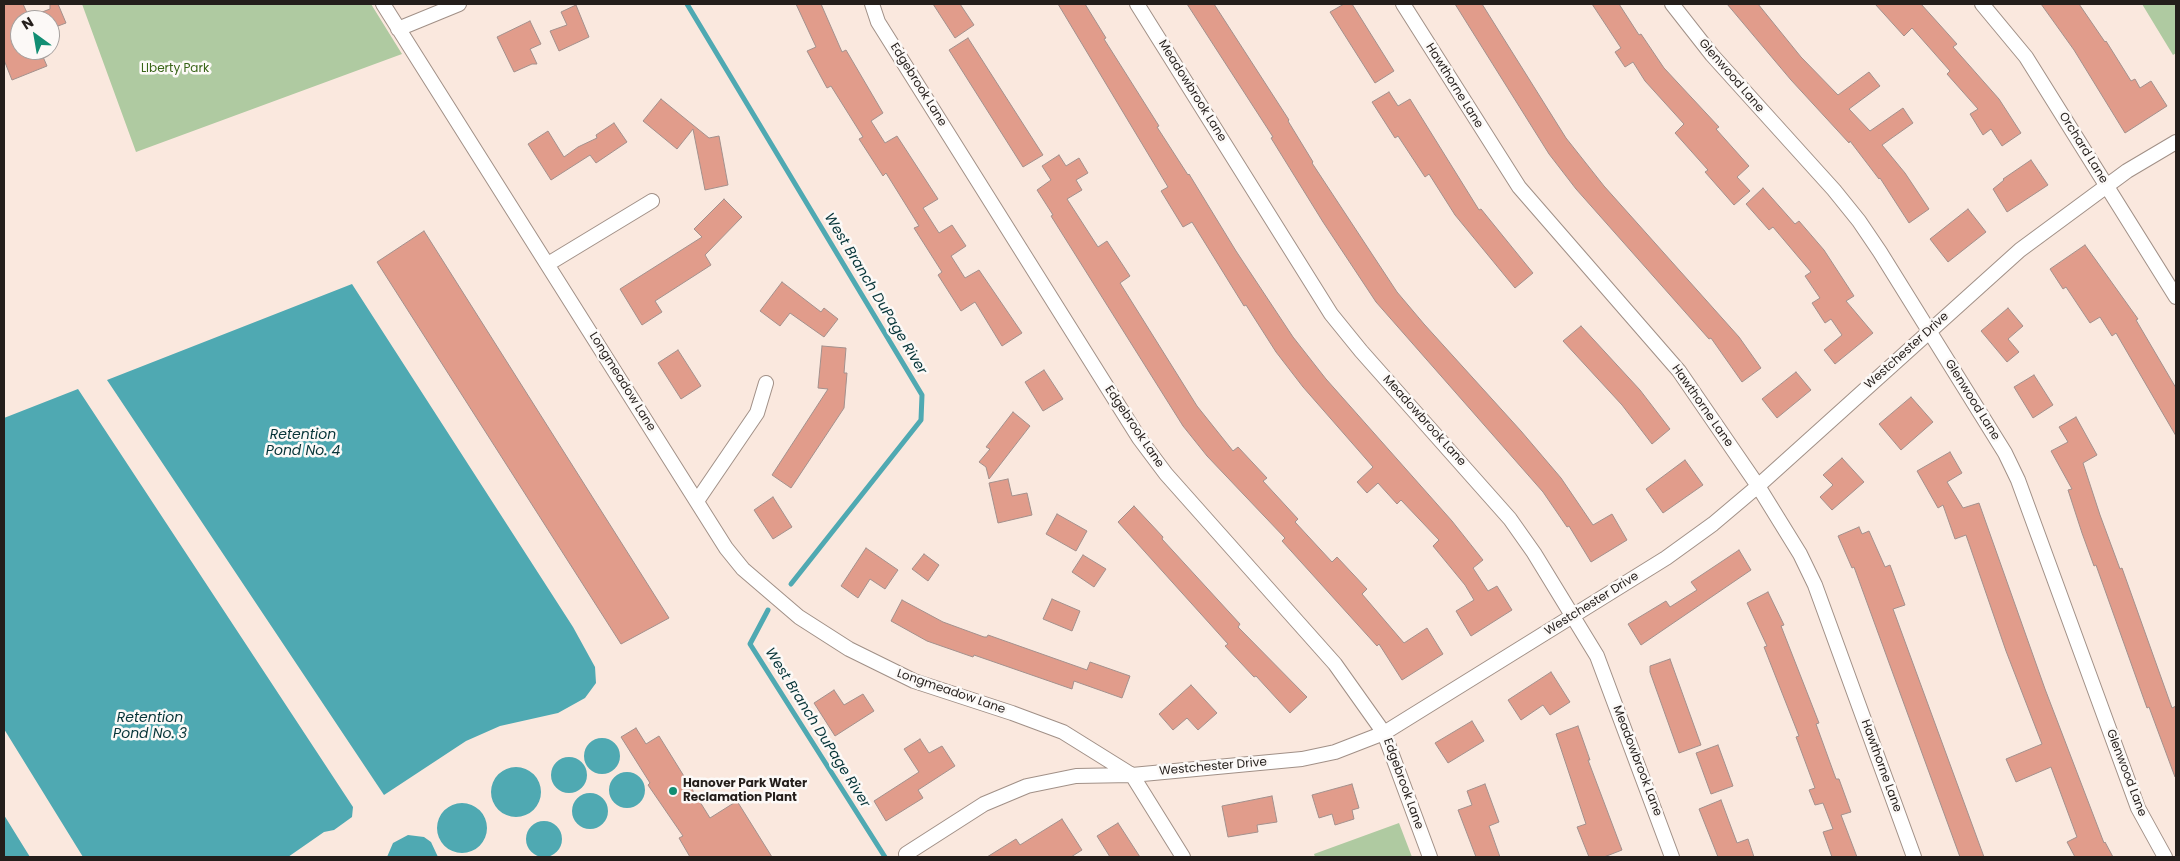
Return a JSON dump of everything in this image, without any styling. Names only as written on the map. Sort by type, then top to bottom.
[{"type":"street","name":"Longmeadow Lane","points":[[383,4],[726,548],[756,582],[799,617],[848,649],[914,681],[1012,712],[1063,732],[1132,775],[1183,857]]},
{"type":"street","points":[[398,28],[459,4]]},
{"type":"street","name":"Edgebrook Lane","points":[[872,4],[878,22],[1139,438],[1166,474],[1335,664],[1384,733],[1430,857]]},
{"type":"street","name":"Meadowbrook Lane","points":[[1137,4],[1332,314],[1361,351],[1510,519],[1534,553],[1597,656],[1672,857]]},
{"type":"street","name":"Hawthorne Lane","points":[[1403,4],[1519,187],[1679,371],[1758,486],[1800,554],[1815,585],[1914,857]]},
{"type":"street","name":"Glenwood Lane","points":[[1672,4],[1712,55],[1834,190],[1854,215],[1880,252],[2005,453],[2018,480],[2138,808],[2165,857]]},
{"type":"street","name":"Orchard Lane","points":[[1982,4],[2026,57],[2176,297]]},
{"type":"street","name":"Westchester Drive","points":[[906,854],[984,804],[1027,786],[1076,776],[1132,775],[1302,759],[1335,752],[1384,733],[1666,558],[1713,524],[1758,486],[2020,250],[2106,186],[2176,142]]},
{"type":"street","points":[[548,264],[652,201]]},
{"type":"street","points":[[697,501],[757,413],[766,383]]},
{"type":"green space","name":"LIberty Park","points":[[82,4],[371,4],[402,54],[136,152]]},
{"type":"green space","points":[[2142,4],[2176,4],[2176,53],[2173,55]]},
{"type":"green space","points":[[1399,823],[1412,857],[1315,857],[1314,854]]},
{"type":"water","name":"Retention Pond No. 4","points":[[352,284],[573,627],[595,667],[596,683],[585,698],[558,713],[500,726],[466,741],[384,795],[107,380]]},
{"type":"water","name":"Retention Pond No. 3","points":[[78,389],[353,807],[352,817],[334,830],[324,832],[288,857],[83,857],[4,729],[4,418]]},
{"type":"water","points":[[602,738],[615,743],[620,756],[615,769],[602,774],[589,769],[584,756],[589,743]]},
{"type":"water","points":[[569,757],[582,762],[587,775],[582,788],[569,793],[556,788],[551,775],[556,762]]},
{"type":"water","points":[[511,767],[521,767],[534,774],[541,787],[541,797],[534,810],[521,817],[511,817],[502,813],[495,806],[491,797],[491,787],[495,778],[502,771]]},
{"type":"water","points":[[627,772],[640,777],[645,790],[640,803],[627,808],[614,803],[609,790],[614,777]]},
{"type":"water","points":[[590,793],[603,798],[608,811],[603,824],[590,829],[577,824],[572,811],[577,798]]},
{"type":"water","points":[[457,803],[467,803],[480,810],[487,823],[487,833],[480,846],[467,853],[457,853],[448,849],[441,842],[437,833],[437,823],[441,814],[448,807]]},
{"type":"water","points":[[4,815],[30,857],[4,857]]},
{"type":"water","points":[[544,821],[557,826],[562,839],[557,852],[544,857],[531,852],[526,839],[531,826]]},
{"type":"water","points":[[408,835],[424,837],[431,842],[438,857],[387,857],[393,843]]},
{"type":"building","points":[[4,4],[23,4],[26,10],[10,10],[10,60],[44,60],[47,66],[12,80],[4,60]]},
{"type":"building","points":[[50,4],[58,4],[66,23],[60,25],[60,10],[47,10],[50,9]]},
{"type":"building","points":[[796,4],[821,4],[842,52],[846,50],[883,113],[871,121],[885,143],[897,136],[938,199],[923,208],[939,233],[952,225],[966,246],[951,256],[965,278],[979,270],[1022,333],[1002,346],[975,302],[961,311],[938,275],[942,272],[914,228],[919,226],[886,173],[883,176],[859,139],[863,137],[831,86],[827,88],[807,51],[816,47]]},
{"type":"building","points":[[933,4],[960,4],[974,25],[955,38]]},
{"type":"building","points":[[1058,4],[1085,4],[1106,38],[1104,39],[1159,126],[1157,127],[1293,337],[1326,379],[1452,521],[1483,560],[1473,568],[1488,591],[1497,586],[1512,610],[1471,636],[1456,611],[1474,600],[1465,585],[1433,546],[1439,540],[1401,500],[1397,504],[1378,483],[1367,493],[1357,482],[1373,467],[1303,387],[1276,352],[1246,305],[1244,306],[1192,222],[1183,227],[1161,191],[1168,187]]},
{"type":"building","points":[[1187,4],[1214,4],[1289,120],[1312,163],[1397,292],[1561,478],[1593,525],[1612,514],[1627,540],[1591,562],[1569,526],[1567,527],[1543,492],[1376,302],[1323,222],[1271,138],[1273,137]]},
{"type":"building","points":[[1344,4],[1352,4],[1394,71],[1375,83],[1330,12]]},
{"type":"building","points":[[1455,4],[1482,4],[1566,138],[1604,186],[1739,337],[1761,368],[1742,382],[1711,338],[1709,339],[1576,189],[1549,154]]},
{"type":"building","points":[[1592,4],[1619,4],[1664,68],[1719,127],[1716,129],[1749,166],[1737,177],[1750,191],[1734,205],[1705,172],[1708,170],[1675,133],[1684,124],[1645,81],[1633,62],[1625,67],[1615,52],[1621,48]]},
{"type":"building","points":[[1727,4],[1758,4],[1801,57],[1838,95],[1869,72],[1880,86],[1849,109],[1870,131],[1903,108],[1913,123],[1882,145],[1905,173],[1929,209],[1909,223],[1880,178],[1850,141],[1849,143],[1791,80]]},
{"type":"building","points":[[1875,4],[1921,4],[1957,44],[1953,47],[1999,99],[2021,133],[2002,146],[1991,129],[1983,135],[1970,114],[1978,109],[1947,74],[1950,71],[1912,28],[1904,36]]},
{"type":"building","points":[[2041,4],[2079,4],[2106,41],[2131,81],[2135,79],[2140,88],[2151,81],[2167,106],[2125,133],[2074,50]]},
{"type":"building","points":[[576,5],[589,37],[559,51],[550,31],[567,25],[561,12]]},
{"type":"building","points":[[530,21],[541,44],[530,49],[537,64],[532,64],[514,72],[497,37]]},
{"type":"building","points":[[968,38],[1043,155],[1023,167],[949,50]]},
{"type":"building","points":[[1389,92],[1398,106],[1410,99],[1479,210],[1481,209],[1533,273],[1515,288],[1455,215],[1429,174],[1425,177],[1398,136],[1395,138],[1372,102]]},
{"type":"building","points":[[661,99],[709,138],[719,136],[728,185],[705,190],[693,129],[677,149],[643,121]]},
{"type":"building","points":[[614,123],[627,142],[596,163],[590,155],[551,180],[528,144],[548,131],[564,157],[578,147],[597,138],[596,135]]},
{"type":"building","points":[[1059,155],[1066,166],[1079,158],[1088,173],[1076,180],[1082,190],[1067,199],[1098,247],[1107,241],[1130,276],[1120,283],[1197,406],[1233,451],[1238,447],[1267,478],[1263,481],[1298,519],[1295,522],[1332,562],[1337,557],[1367,589],[1362,594],[1404,643],[1427,628],[1443,654],[1402,680],[1379,644],[1377,646],[1282,541],[1285,538],[1207,456],[1183,426],[1051,216],[1053,215],[1037,190],[1051,180],[1042,166]]},
{"type":"building","points":[[2031,160],[2048,185],[2007,212],[1993,189],[2003,179]]},
{"type":"building","points":[[1763,188],[1795,224],[1799,221],[1824,250],[1854,296],[1846,301],[1873,333],[1835,364],[1824,350],[1842,335],[1831,319],[1825,323],[1812,303],[1820,298],[1805,276],[1811,272],[1773,227],[1769,230],[1746,204]]},
{"type":"building","points":[[724,199],[742,217],[705,255],[711,265],[655,301],[662,312],[642,325],[620,289],[702,237],[694,229]]},
{"type":"building","points":[[1968,209],[1986,232],[1948,262],[1930,239]]},
{"type":"building","points":[[424,231],[669,618],[621,644],[377,262]]},
{"type":"building","points":[[2085,245],[2138,319],[2136,320],[2176,388],[2176,436],[2116,333],[2112,336],[2100,317],[2090,323],[2066,287],[2063,289],[2050,269]]},
{"type":"building","points":[[782,282],[821,312],[824,308],[838,319],[824,337],[790,313],[780,326],[760,311]]},
{"type":"building","points":[[2008,308],[2023,326],[2008,339],[2019,352],[2007,362],[1981,331]]},
{"type":"building","points":[[1581,326],[1640,390],[1670,429],[1652,444],[1622,405],[1563,341]]},
{"type":"building","points":[[822,346],[846,348],[844,373],[847,373],[844,408],[791,488],[772,475],[828,389],[818,388]]},
{"type":"building","points":[[678,350],[701,386],[681,399],[658,363]]},
{"type":"building","points":[[1044,370],[1063,399],[1043,411],[1025,382]]},
{"type":"building","points":[[1796,372],[1811,390],[1777,418],[1762,399]]},
{"type":"building","points":[[2034,375],[2053,405],[2033,418],[2014,387]]},
{"type":"building","points":[[1911,397],[1933,422],[1901,450],[1879,424]]},
{"type":"building","points":[[1013,412],[1030,426],[989,479],[986,467],[979,462],[990,449],[986,447]]},
{"type":"building","points":[[2076,417],[2097,455],[2083,463],[2100,515],[2120,569],[2122,568],[2172,708],[2176,706],[2176,777],[2149,707],[2147,708],[2096,565],[2094,566],[2082,533],[2068,490],[2072,489],[2051,451],[2068,442],[2059,427]]},
{"type":"building","points":[[1950,452],[1962,473],[1947,482],[1963,508],[1979,503],[2045,689],[2104,843],[2113,857],[2075,857],[2067,842],[2077,837],[2051,767],[2016,782],[2006,759],[2042,744],[2006,651],[1966,535],[1955,539],[1943,505],[1938,508],[1917,471]]},
{"type":"building","points":[[1842,458],[1864,482],[1832,510],[1820,497],[1833,485],[1823,475]]},
{"type":"building","points":[[1685,460],[1703,485],[1663,513],[1646,489]]},
{"type":"building","points":[[1008,479],[1012,496],[1027,493],[1032,515],[998,523],[989,483]]},
{"type":"building","points":[[773,497],[792,527],[773,539],[754,510]]},
{"type":"building","points":[[1134,506],[1240,624],[1238,627],[1307,697],[1290,713],[1225,646],[1228,644],[1118,522]]},
{"type":"building","points":[[1057,514],[1087,531],[1076,551],[1046,534]]},
{"type":"building","points":[[1859,527],[1862,534],[1869,531],[1885,567],[1890,565],[1905,605],[1893,609],[1984,857],[1960,857],[1854,567],[1852,568],[1838,536]]},
{"type":"building","points":[[866,548],[898,570],[885,589],[870,579],[858,598],[841,586]]},
{"type":"building","points":[[1739,550],[1751,570],[1641,645],[1628,624],[1666,601],[1670,607],[1697,590],[1691,582]]},
{"type":"building","points":[[924,554],[939,565],[928,581],[912,569]]},
{"type":"building","points":[[1083,555],[1106,569],[1094,587],[1072,572]]},
{"type":"building","points":[[1768,592],[1784,625],[1781,626],[1819,723],[1816,724],[1836,779],[1839,779],[1851,812],[1841,815],[1857,857],[1832,857],[1823,832],[1833,829],[1823,803],[1815,805],[1809,790],[1815,788],[1796,737],[1799,736],[1764,647],[1767,646],[1747,603]]},
{"type":"building","points":[[1052,599],[1080,611],[1072,631],[1043,619]]},
{"type":"building","points":[[902,600],[943,622],[984,637],[988,635],[1087,670],[1090,662],[1130,676],[1122,698],[1074,681],[1072,689],[927,641],[891,621]]},
{"type":"building","points":[[1670,659],[1701,745],[1679,753],[1650,672],[1650,666]]},
{"type":"building","points":[[1551,672],[1570,702],[1550,715],[1543,705],[1521,720],[1508,700]]},
{"type":"building","points":[[1191,685],[1217,713],[1198,730],[1187,718],[1173,730],[1159,714]]},
{"type":"building","points":[[834,690],[844,705],[863,694],[874,711],[835,736],[814,703]]},
{"type":"building","points":[[1472,721],[1484,741],[1448,763],[1435,743]]},
{"type":"building","points":[[1578,726],[1590,760],[1588,760],[1622,850],[1604,857],[1589,857],[1577,827],[1586,824],[1556,734]]},
{"type":"building","name":"Hanover Park Water Reclamation Plant","points":[[636,728],[646,744],[659,736],[710,818],[737,801],[772,857],[690,857],[679,838],[683,836],[648,785],[650,783],[621,737]]},
{"type":"building","points":[[920,739],[929,753],[942,746],[955,766],[918,790],[923,798],[886,821],[874,801],[919,772],[904,749]]},
{"type":"building","points":[[1718,745],[1733,786],[1711,794],[1696,753]]},
{"type":"building","points":[[1352,784],[1359,808],[1352,810],[1354,819],[1335,825],[1332,814],[1319,818],[1312,795]]},
{"type":"building","points":[[1485,784],[1499,822],[1489,826],[1500,857],[1476,857],[1458,810],[1472,805],[1467,791]]},
{"type":"building","points":[[1272,796],[1277,822],[1257,825],[1258,832],[1228,837],[1222,806]]},
{"type":"building","points":[[1721,800],[1737,843],[1748,839],[1754,857],[1718,857],[1699,809]]},
{"type":"building","points":[[1062,819],[1082,850],[1071,857],[987,857],[1016,839],[1020,845]]},
{"type":"building","points":[[1118,823],[1140,857],[1110,857],[1097,836]]},
{"type":"waterway","name":"West Branch DuPage River","points":[[687,4],[922,395],[921,420],[791,584]]},
{"type":"waterway","name":"West Branch DuPage River","points":[[768,610],[750,644],[885,857]]},
{"type":"place","name":"Hanover Park Water Reclamation Plant","points":[[673,791]]}]
